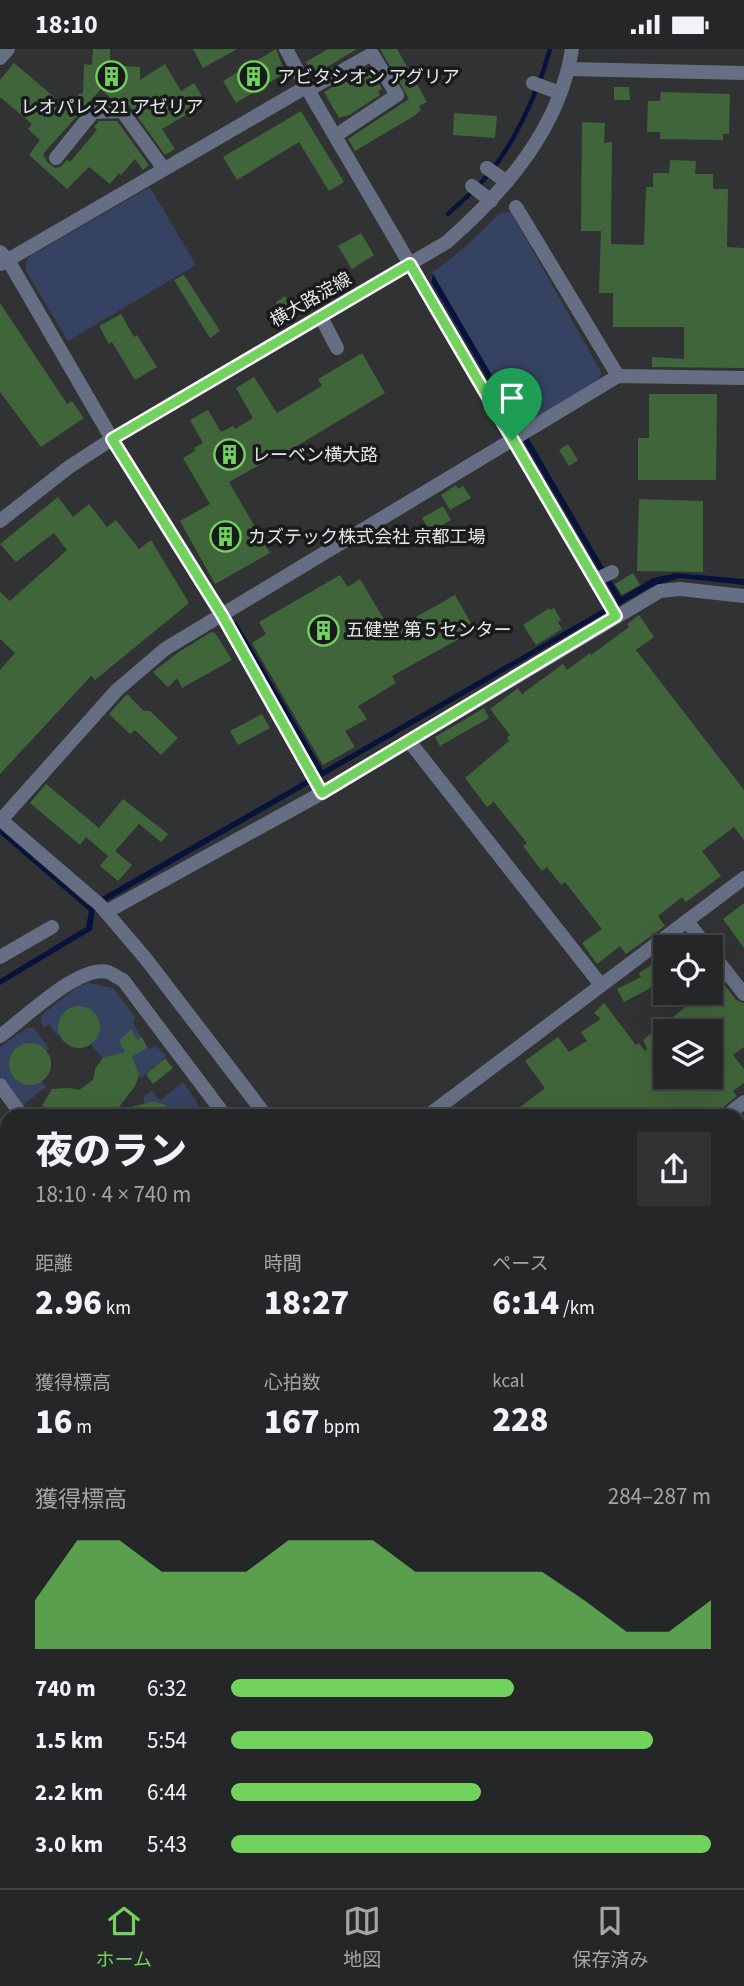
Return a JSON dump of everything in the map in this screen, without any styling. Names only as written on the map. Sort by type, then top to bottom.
[{"type":"street","points":[[0,58],[8,49]]},
{"type":"street","points":[[286,49],[512,440],[605,575],[612,610]]},
{"type":"street","name":"横大路淀線","points":[[0,521],[47,483],[112,439],[447,242],[491,201],[517,171],[551,117],[569,69],[572,49]]},
{"type":"street","points":[[321,791],[222,615],[3,259],[372,54],[397,95],[334,136]]},
{"type":"street","points":[[569,69],[744,73]]},
{"type":"street","points":[[538,85],[560,93]]},
{"type":"street","points":[[56,158],[93,112],[122,111],[164,169]]},
{"type":"street","points":[[491,170],[506,183]]},
{"type":"street","points":[[475,189],[491,201]]},
{"type":"street","points":[[516,207],[618,376]]},
{"type":"street","points":[[321,317],[337,348]]},
{"type":"street","points":[[261,1109],[146,959],[100,905],[0,819],[117,690],[165,649],[618,376],[744,378]]},
{"type":"street","points":[[100,905],[321,791],[410,741],[612,610],[660,590],[680,589],[744,596]]},
{"type":"street","points":[[410,741],[601,985]]},
{"type":"street","points":[[437,1109],[744,878]]},
{"type":"street","points":[[687,921],[698,935]]},
{"type":"street","points":[[0,957],[52,927]]},
{"type":"street","points":[[723,967],[744,994]]},
{"type":"street","points":[[0,1036],[74,980],[91,973],[107,972],[123,980],[216,1109]]},
{"type":"street","points":[[0,1085],[17,1109]]},
{"type":"shaded area","points":[[150,187],[196,265],[68,341],[26,271],[26,262],[30,256]]},
{"type":"shaded area","points":[[511,212],[601,372],[598,383],[524,426],[513,422],[430,282],[433,272],[463,249],[500,213]]},
{"type":"shaded area","points":[[433,274],[621,597],[653,578],[676,573],[744,579],[744,585],[680,578],[651,587],[95,908],[92,930],[0,985],[0,979],[86,927],[89,911],[0,834],[0,829],[88,905],[318,773],[234,626],[236,621],[323,770],[617,601],[431,282]]},
{"type":"shaded area","points":[[87,983],[113,988],[133,1014],[133,1023],[149,1050],[156,1046],[166,1056],[141,1078],[122,1058],[104,1060],[84,1036],[57,1036],[49,1024],[43,1028],[41,1018],[44,1013],[79,986]]},
{"type":"shaded area","points":[[27,1028],[34,1028],[49,1048],[46,1051],[42,1081],[46,1087],[23,1105],[0,1076],[0,1047]]},
{"type":"shaded area","points":[[183,1082],[197,1102],[198,1109],[143,1109],[144,1096],[152,1091],[160,1100]]},
{"type":"building","points":[[93,49],[110,49],[110,65],[140,67],[140,80],[165,64],[181,91],[194,83],[206,103],[162,129],[175,149],[165,155],[129,105],[126,102],[115,102],[101,89],[43,154],[47,162],[55,168],[67,160],[70,162],[97,130],[94,127],[99,121],[117,121],[149,165],[143,170],[135,159],[110,184],[89,167],[67,189],[29,155],[40,140],[28,129],[32,124],[0,97],[0,80],[14,63],[67,108],[83,93],[84,64],[92,65]]},
{"type":"building","points":[[193,49],[237,49],[203,68]]},
{"type":"building","name":"アビタシオン アグリア","points":[[276,49],[285,73],[236,103],[223,81]]},
{"type":"building","points":[[328,49],[357,49],[314,75],[306,62]]},
{"type":"building","points":[[380,49],[397,49],[427,102],[419,106],[421,110],[414,116],[355,151],[348,139],[409,99]]},
{"type":"building","points":[[365,69],[370,69],[382,89],[378,91],[380,95],[349,115],[339,118],[324,92]]},
{"type":"building","points":[[614,87],[629,87],[630,100],[614,100]]},
{"type":"building","points":[[661,92],[730,94],[729,134],[723,134],[723,140],[660,139],[660,132],[647,132],[648,101],[660,101]]},
{"type":"building","points":[[301,111],[344,182],[329,191],[299,142],[237,180],[223,157]]},
{"type":"building","points":[[454,113],[497,116],[495,138],[453,135]]},
{"type":"building","points":[[582,122],[605,123],[604,143],[612,142],[611,244],[644,245],[646,187],[653,187],[653,173],[669,173],[670,160],[696,161],[695,174],[713,174],[713,189],[728,189],[727,247],[744,248],[744,368],[652,367],[652,357],[684,359],[684,327],[613,327],[613,293],[599,293],[601,231],[581,231]]},
{"type":"building","points":[[361,233],[374,255],[352,269],[338,246]]},
{"type":"building","points":[[184,275],[220,331],[210,338],[174,280]]},
{"type":"building","points":[[285,296],[295,312],[285,318],[276,302]]},
{"type":"building","points":[[0,303],[67,404],[72,401],[84,418],[41,447],[0,392]]},
{"type":"building","points":[[121,314],[134,337],[137,335],[157,367],[135,380],[99,326]]},
{"type":"building","points":[[362,353],[385,393],[285,453],[284,451],[229,482],[270,553],[215,584],[180,521],[210,504],[183,458],[203,443],[190,420],[208,410],[221,432],[233,426],[235,429],[253,418],[236,388],[254,377],[277,413],[322,386],[318,379]]},
{"type":"building","points":[[649,394],[717,394],[716,480],[638,480],[638,438],[649,438]]},
{"type":"building","points":[[568,444],[578,460],[569,466],[559,450]]},
{"type":"building","points":[[456,485],[458,489],[463,486],[471,498],[450,510],[441,495]]},
{"type":"building","points":[[58,497],[73,517],[89,504],[107,527],[116,520],[139,549],[151,540],[189,603],[95,680],[91,676],[0,774],[0,670],[15,653],[0,639],[0,592],[10,601],[67,550],[54,533],[16,562],[0,544]]},
{"type":"building","points":[[639,499],[703,501],[703,572],[637,571]]},
{"type":"building","points":[[443,506],[451,520],[431,532],[422,518]]},
{"type":"building","points":[[633,573],[640,585],[622,595],[615,584]]},
{"type":"building","points":[[340,575],[348,587],[360,579],[391,631],[455,595],[475,630],[392,676],[396,683],[358,706],[367,719],[345,731],[355,747],[323,765],[252,643],[266,634],[259,622]]},
{"type":"building","points":[[549,608],[554,608],[561,620],[558,622],[562,629],[536,645],[523,625]]},
{"type":"building","points":[[639,615],[654,637],[636,650],[744,790],[744,840],[734,827],[702,851],[721,876],[686,902],[682,897],[658,916],[665,926],[626,954],[620,946],[597,964],[582,943],[602,929],[565,882],[561,885],[547,867],[542,871],[523,846],[527,843],[494,802],[487,807],[465,778],[509,741],[507,737],[510,735],[490,709],[518,688],[522,694],[563,664],[567,670],[590,653],[591,655],[629,627],[627,624]]},
{"type":"building","points":[[211,632],[215,633],[232,660],[182,688],[177,678],[168,687],[153,672],[179,652]]},
{"type":"building","points":[[127,694],[144,711],[150,711],[178,738],[161,755],[135,730],[130,734],[109,714]]},
{"type":"building","points":[[484,708],[489,718],[440,746],[435,737]]},
{"type":"building","points":[[262,714],[270,728],[238,745],[230,731]]},
{"type":"building","points":[[46,784],[99,828],[123,799],[168,834],[161,842],[139,824],[115,851],[132,865],[118,881],[100,866],[108,856],[86,837],[80,845],[30,803]]},
{"type":"building","points":[[744,903],[744,948],[723,919]]},
{"type":"building","points":[[653,964],[653,986],[624,1002],[617,989],[641,977],[639,973]]},
{"type":"building","points":[[723,983],[736,1000],[744,1003],[744,1047],[733,1055],[744,1069],[744,1083],[733,1091],[737,1096],[721,1109],[517,1109],[545,1088],[525,1061],[558,1037],[569,1052],[587,1041],[581,1032],[601,1019],[594,1013],[604,1003],[636,1045],[639,1043],[645,1051],[647,1049],[643,1040],[653,1032],[653,1089],[723,1089],[723,1019],[670,1019],[688,1005],[723,1005]]},
{"type":"building","points":[[79,1006],[94,1012],[100,1027],[94,1042],[79,1048],[64,1042],[58,1027],[64,1012]]},
{"type":"building","points":[[131,1029],[137,1040],[142,1037],[147,1048],[132,1056],[139,1075],[135,1086],[118,1109],[42,1109],[52,1089],[79,1090],[93,1080],[95,1069],[103,1058],[125,1052],[119,1041]]},
{"type":"building","points":[[30,1043],[45,1049],[51,1064],[45,1079],[30,1085],[15,1079],[9,1064],[15,1049]]},
{"type":"building","points":[[165,1058],[173,1068],[153,1084],[146,1074]]},
{"type":"building","points":[[154,1101],[169,1109],[124,1109]]},
{"type":"waterway","points":[[448,214],[480,184],[503,155],[531,102],[550,49]]},
{"type":"place","name":"レオパレス21 アゼリア","points":[[112,76]]},
{"type":"place","name":"アビタシオン アグリア","points":[[254,77]]},
{"type":"place","name":"レーベン横大路","points":[[229,455]]},
{"type":"place","name":"カズテック株式会社 京都工場","points":[[225,537]]},
{"type":"place","name":"五健堂 第５センター","points":[[323,630]]},
{"type":"route","points":[[410,264],[512,440],[616,616],[322,793],[222,615],[112,439],[410,264]]}]
